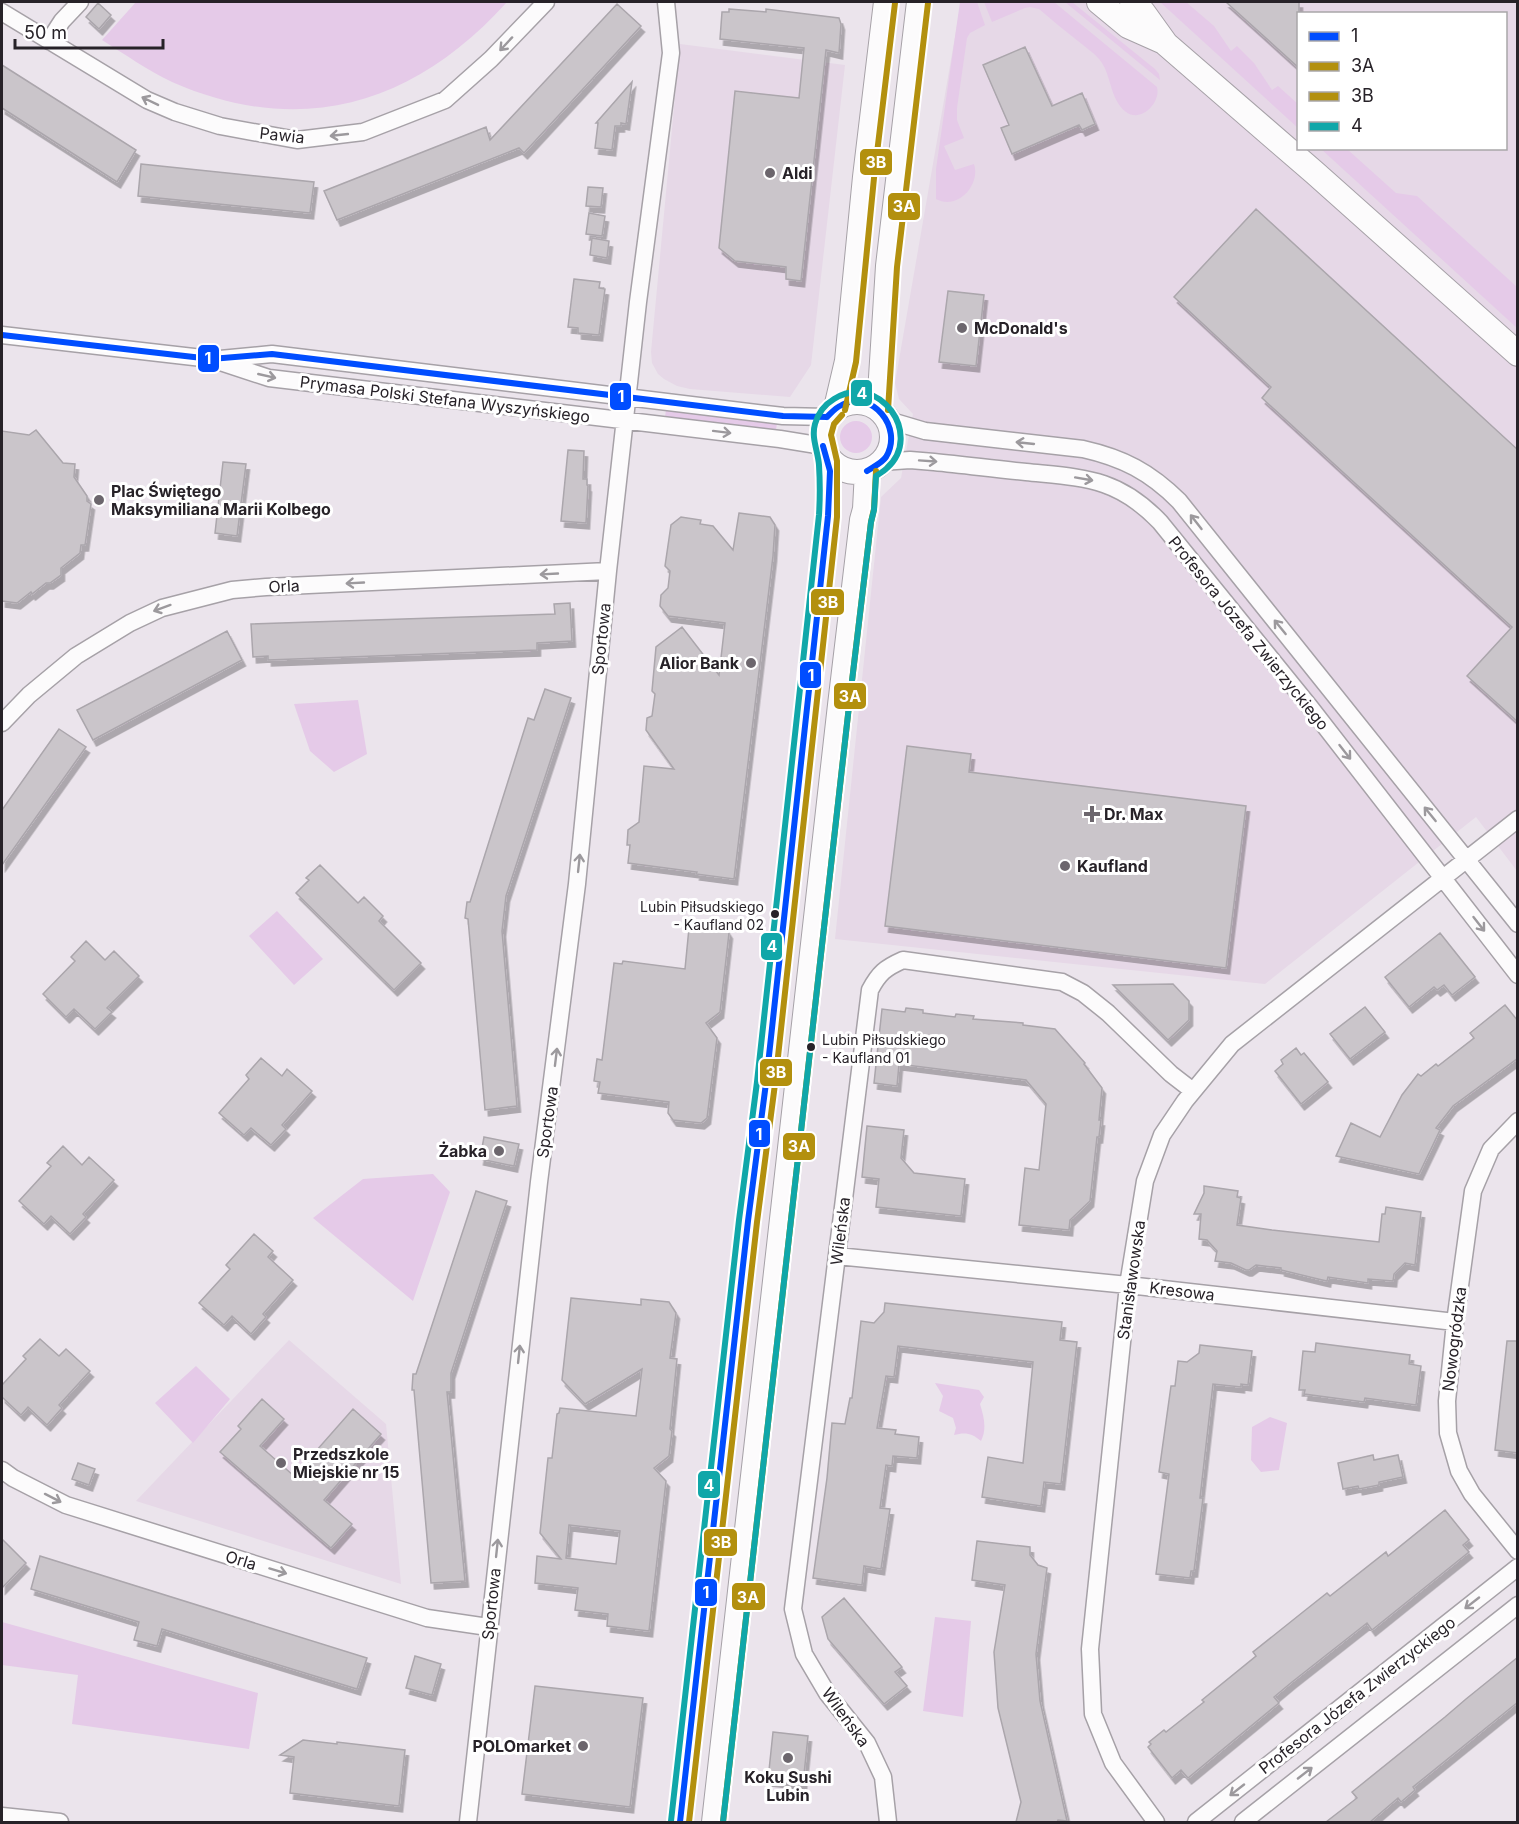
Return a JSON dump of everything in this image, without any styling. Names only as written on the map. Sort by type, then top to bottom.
[{"type":"street","points":[[48,41],[62,21],[80,2]]},
{"type":"street","name":"Pawia","points":[[2,12],[147,100],[175,112],[220,126],[297,140],[363,132],[445,100],[491,59],[546,2]]},
{"type":"street","points":[[626,421],[638,302],[671,53],[666,2]]},
{"type":"street","points":[[680,1822],[767,1071],[829,505],[825,451],[821,436],[832,412],[847,361],[865,177],[886,2]]},
{"type":"street","points":[[884,414],[888,266],[919,2]]},
{"type":"street","points":[[1099,2],[1128,26],[1166,44]]},
{"type":"street","points":[[1132,2],[1143,12],[1166,44],[1518,354]]},
{"type":"street","name":"Prymasa Polski Stefana Wyszyńskiego","points":[[2,335],[211,359],[272,354],[783,416],[832,412]]},
{"type":"street","name":"Prymasa Polski Stefana Wyszyńskiego","points":[[211,359],[269,378],[780,439],[825,451]]},
{"type":"street","points":[[714,1822],[864,509],[875,467],[891,447],[892,429],[884,414],[869,403],[857,401],[846,403],[832,412]]},
{"type":"street","name":"Profesora Józefa Zwierzyckiego","points":[[884,414],[925,431],[1101,453],[1135,465],[1165,487],[1179,501],[1518,924]]},
{"type":"street","name":"Sportowa","points":[[468,1822],[539,1182],[577,884],[608,571],[626,421]]},
{"type":"street","points":[[825,451],[835,465],[845,470],[856,472],[875,467]]},
{"type":"street","name":"Profesora Józefa Zwierzyckiego","points":[[875,467],[910,460],[1090,479],[1136,499],[1160,522],[1310,707],[1518,975]]},
{"type":"street","name":"Orla","points":[[2,723],[29,695],[76,656],[130,623],[162,608],[232,590],[608,571]]},
{"type":"street","name":"Stanisławowska","points":[[1156,1822],[1113,1763],[1093,1714],[1090,1649],[1128,1285],[1144,1181],[1162,1135],[1193,1091],[1232,1044],[1518,819]]},
{"type":"street","name":"Wileńska","points":[[888,1822],[883,1777],[867,1743],[827,1693],[804,1654],[793,1609],[870,990],[877,976],[903,960],[1062,982],[1083,993],[1108,1013],[1171,1074],[1193,1091]]},
{"type":"street","name":"Nowogródzka","points":[[1518,1121],[1491,1149],[1473,1191],[1446,1401],[1448,1433],[1459,1471],[1472,1494],[1518,1551]]},
{"type":"street","name":"Kresowa","points":[[837,1256],[1128,1285],[1455,1322]]},
{"type":"street","name":"Orla","points":[[2,1470],[66,1505],[427,1618],[488,1627]]},
{"type":"street","name":"Profesora Józefa Zwierzyckiego","points":[[1196,1822],[1518,1567]]},
{"type":"street","name":"Profesora Józefa Zwierzyckiego","points":[[1243,1822],[1518,1605]]},
{"type":"street","points":[[2,1816],[60,1822]]},
{"type":"shaded area","points":[[136,2],[507,2],[472,37],[434,66],[395,87],[354,102],[311,109],[266,108],[220,99],[172,82],[146,68],[102,40]]},
{"type":"shaded area","points":[[960,2],[977,2],[985,25],[970,33],[967,38],[957,108],[957,120],[964,138],[944,146],[955,170],[974,164],[975,172],[974,180],[966,194],[944,202],[936,199],[936,169]]},
{"type":"shaded area","points":[[961,2],[1517,2],[1517,871],[1476,817],[1265,984],[835,939],[881,497],[901,478],[913,414],[899,399],[895,383]]},
{"type":"shaded area","points":[[984,2],[1054,2],[1157,87],[1153,105],[1149,110],[1138,115],[1132,115],[1120,107],[1099,59],[1039,9],[1025,8],[992,22]]},
{"type":"shaded area","points":[[1065,2],[1072,2],[1155,69],[1160,80]]},
{"type":"shaded area","points":[[1160,2],[1186,2],[1214,26],[1231,51],[1237,46],[1254,63],[1272,90],[1278,86],[1297,103],[1297,127]]},
{"type":"shaded area","points":[[680,44],[845,65],[811,365],[790,397],[677,386],[658,374],[652,363],[651,352]]},
{"type":"shaded area","points":[[1322,150],[1348,150],[1396,193],[1417,196],[1517,287],[1517,328]]},
{"type":"shaded area","points":[[666,410],[777,423],[776,430],[665,417]]},
{"type":"shaded area","points":[[856,421],[867,426],[872,437],[867,448],[856,453],[845,448],[840,437],[845,426]]},
{"type":"shaded area","points":[[358,700],[367,754],[334,772],[310,751],[294,704]]},
{"type":"shaded area","points":[[277,911],[323,959],[294,985],[249,936]]},
{"type":"shaded area","points":[[433,1174],[450,1192],[413,1301],[313,1218],[363,1179]]},
{"type":"shaded area","name":"Przedszkole Miejskie nr 15","points":[[289,1340],[386,1424],[401,1584],[136,1501]]},
{"type":"shaded area","points":[[196,1366],[230,1399],[193,1443],[155,1403]]},
{"type":"shaded area","points":[[935,1383],[979,1390],[984,1397],[980,1404],[984,1418],[981,1441],[968,1434],[954,1435],[956,1428],[953,1418],[939,1411],[943,1396]]},
{"type":"shaded area","points":[[1270,1417],[1287,1423],[1279,1470],[1261,1472],[1251,1460],[1252,1427]]},
{"type":"shaded area","points":[[935,1617],[971,1621],[963,1717],[923,1711]]},
{"type":"shaded area","points":[[2,1622],[258,1693],[249,1749],[72,1724],[78,1675],[2,1665]]},
{"type":"building","points":[[1226,2],[1299,2],[1297,66]]},
{"type":"building","points":[[98,3],[111,15],[99,29],[86,17]]},
{"type":"building","points":[[617,4],[641,26],[524,153],[519,148],[337,220],[324,191],[486,127],[490,140]]},
{"type":"building","name":"Aldi","points":[[729,9],[766,12],[766,9],[839,18],[841,24],[839,53],[826,50],[801,281],[786,279],[786,267],[735,261],[719,248],[735,91],[799,98],[804,48],[720,39],[722,12],[729,12]]},
{"type":"building","points":[[1025,47],[1052,106],[1082,93],[1095,124],[1082,130],[1079,125],[1012,154],[1001,128],[1009,125],[983,65]]},
{"type":"building","points":[[2,65],[136,150],[117,182],[2,108]]},
{"type":"building","points":[[632,82],[626,124],[621,123],[621,126],[615,126],[612,150],[595,148],[598,123],[596,123]]},
{"type":"building","points":[[141,164],[314,182],[310,213],[138,196]]},
{"type":"building","points":[[588,187],[603,188],[601,207],[586,206]]},
{"type":"building","points":[[1256,209],[1518,450],[1518,722],[1467,676],[1512,627],[1262,398],[1271,387],[1174,297]]},
{"type":"building","points":[[589,213],[605,216],[602,236],[586,234]]},
{"type":"building","points":[[592,238],[609,241],[607,258],[590,255]]},
{"type":"building","points":[[574,279],[600,282],[599,288],[605,289],[599,335],[578,333],[578,328],[568,327]]},
{"type":"building","name":"McDonald's","points":[[948,291],[984,295],[976,366],[939,362]]},
{"type":"building","points":[[36,430],[63,463],[75,464],[74,477],[91,504],[85,545],[81,545],[80,553],[61,568],[61,575],[50,583],[46,583],[32,594],[31,592],[17,603],[2,601],[2,431],[29,435]]},
{"type":"building","points":[[568,450],[584,451],[583,479],[587,479],[588,486],[586,523],[561,521]]},
{"type":"building","points":[[223,462],[246,464],[237,536],[215,533]]},
{"type":"building","points":[[739,513],[770,517],[775,525],[734,879],[628,863],[630,845],[627,845],[628,830],[639,822],[644,766],[674,769],[646,730],[647,718],[652,716],[655,694],[652,691],[656,647],[682,627],[719,675],[725,623],[668,616],[660,606],[661,595],[668,588],[670,571],[665,566],[671,525],[681,517],[701,520],[700,524],[713,526],[733,550]]},
{"type":"building","points":[[570,603],[572,641],[537,643],[537,650],[268,660],[268,656],[253,657],[251,624],[555,614],[554,604]]},
{"type":"building","points":[[227,631],[242,660],[93,740],[77,710]]},
{"type":"building","points":[[545,689],[571,698],[506,896],[502,931],[517,1106],[485,1110],[468,919],[465,918],[467,902],[470,902],[528,718],[534,720]]},
{"type":"building","points":[[59,729],[86,747],[2,865],[2,810]]},
{"type":"building","name":"Kaufland","points":[[907,746],[971,754],[969,772],[1246,806],[1226,968],[885,926]]},
{"type":"building","points":[[320,865],[358,903],[364,897],[383,916],[379,921],[421,963],[394,990],[296,893],[309,880],[306,878]]},
{"type":"building","points":[[697,922],[724,925],[729,933],[720,1012],[706,1023],[717,1038],[707,1118],[701,1123],[673,1120],[668,1113],[669,1102],[598,1093],[600,1082],[594,1081],[597,1059],[602,1060],[614,963],[622,964],[623,961],[685,969],[689,928]]},
{"type":"building","points":[[1440,933],[1475,977],[1452,995],[1444,985],[1437,990],[1434,987],[1409,1007],[1385,977]]},
{"type":"building","points":[[86,941],[105,960],[114,951],[139,976],[107,1008],[112,1012],[95,1029],[74,1009],[66,1017],[43,994],[75,961],[71,957]]},
{"type":"building","points":[[1173,984],[1189,1001],[1189,1020],[1168,1040],[1113,985]]},
{"type":"building","points":[[1505,1005],[1518,1021],[1518,1058],[1453,1106],[1436,1128],[1440,1130],[1419,1174],[1336,1156],[1351,1123],[1380,1137],[1402,1095],[1418,1074],[1421,1076],[1436,1064],[1438,1066],[1474,1038],[1470,1033]]},
{"type":"building","points":[[1365,1007],[1385,1032],[1350,1059],[1330,1034]]},
{"type":"building","points":[[906,1008],[923,1010],[923,1013],[955,1017],[956,1014],[974,1016],[973,1019],[1023,1023],[1023,1025],[1055,1029],[1085,1063],[1102,1088],[1099,1120],[1101,1120],[1090,1201],[1070,1220],[1069,1230],[1019,1225],[1025,1168],[1039,1170],[1046,1104],[1026,1080],[899,1064],[897,1086],[874,1083],[882,1009],[905,1012]]},
{"type":"building","points":[[1296,1048],[1301,1055],[1304,1053],[1328,1082],[1301,1104],[1275,1071],[1283,1064],[1281,1060]]},
{"type":"building","points":[[261,1058],[282,1076],[287,1069],[312,1091],[282,1125],[286,1129],[271,1145],[251,1128],[244,1135],[219,1113],[249,1079],[246,1075]]},
{"type":"building","points":[[867,1126],[904,1130],[901,1158],[914,1173],[965,1179],[961,1216],[876,1207],[879,1179],[862,1177]]},
{"type":"building","name":"Żabka","points":[[484,1137],[519,1144],[514,1166],[480,1159]]},
{"type":"building","points":[[63,1146],[82,1165],[89,1157],[114,1180],[83,1214],[86,1217],[70,1234],[51,1216],[44,1224],[19,1201],[51,1166],[47,1163]]},
{"type":"building","points":[[1204,1186],[1238,1191],[1237,1197],[1241,1198],[1237,1225],[1272,1230],[1379,1242],[1382,1214],[1385,1214],[1386,1207],[1421,1212],[1415,1265],[1405,1263],[1394,1274],[1393,1281],[1368,1279],[1368,1283],[1328,1277],[1327,1281],[1281,1270],[1281,1268],[1256,1265],[1246,1270],[1231,1263],[1215,1261],[1217,1251],[1207,1240],[1199,1239],[1201,1214],[1194,1214],[1204,1193]]},
{"type":"building","points":[[476,1191],[507,1201],[451,1373],[451,1392],[447,1392],[465,1581],[431,1583],[414,1390],[412,1390],[413,1374],[416,1374]]},
{"type":"building","points":[[254,1234],[273,1251],[268,1257],[293,1280],[263,1314],[266,1317],[251,1334],[232,1316],[224,1325],[199,1303],[230,1269],[226,1265]]},
{"type":"building","points":[[571,1298],[641,1305],[641,1299],[669,1302],[676,1313],[670,1358],[677,1359],[669,1456],[654,1468],[666,1481],[649,1631],[607,1626],[608,1614],[575,1610],[578,1588],[535,1583],[537,1556],[561,1559],[540,1533],[548,1458],[552,1458],[557,1414],[560,1408],[636,1416],[642,1369],[585,1404],[562,1380]],"holes":[[[569,1525],[620,1531],[616,1564],[566,1558]]]},
{"type":"building","points":[[885,1303],[1062,1322],[1060,1340],[1077,1342],[1061,1484],[1044,1482],[1041,1506],[982,1497],[988,1457],[1023,1463],[1033,1362],[898,1346],[894,1377],[886,1376],[877,1428],[896,1430],[895,1434],[919,1437],[917,1458],[893,1456],[892,1466],[886,1465],[880,1508],[890,1509],[881,1569],[864,1566],[862,1585],[813,1578],[832,1423],[845,1424],[850,1398],[852,1398],[861,1321],[874,1323],[884,1312]]},
{"type":"building","points":[[40,1339],[59,1356],[66,1349],[90,1371],[59,1405],[62,1408],[47,1425],[28,1407],[21,1415],[2,1397],[2,1385],[26,1359],[23,1356]]},
{"type":"building","points":[[1507,1341],[1518,1341],[1518,1453],[1495,1450]]},
{"type":"building","points":[[1316,1343],[1410,1355],[1409,1364],[1421,1366],[1416,1405],[1365,1398],[1364,1402],[1304,1394],[1305,1390],[1299,1390],[1303,1351],[1315,1352]]},
{"type":"building","points":[[1200,1345],[1252,1351],[1248,1385],[1241,1384],[1241,1387],[1213,1384],[1200,1498],[1203,1498],[1194,1571],[1191,1571],[1190,1578],[1156,1574],[1169,1474],[1159,1472],[1171,1386],[1175,1386],[1178,1361],[1187,1362],[1199,1353]]},
{"type":"building","points":[[262,1399],[284,1419],[260,1446],[294,1476],[353,1409],[381,1434],[324,1500],[352,1524],[331,1548],[220,1452],[241,1429],[238,1426]]},
{"type":"building","points":[[1373,1455],[1374,1460],[1398,1455],[1403,1477],[1359,1489],[1358,1486],[1343,1489],[1338,1463]]},
{"type":"building","points":[[78,1463],[95,1469],[89,1485],[72,1479]]},
{"type":"building","points":[[1445,1510],[1469,1540],[1463,1545],[1469,1552],[1372,1630],[1367,1623],[1292,1682],[1274,1697],[1279,1703],[1188,1778],[1181,1770],[1172,1778],[1148,1747],[1151,1744],[1149,1742],[1164,1730],[1166,1732],[1204,1702],[1202,1700],[1256,1656],[1253,1652],[1327,1593],[1330,1596],[1386,1552],[1388,1556]]},
{"type":"building","points":[[2,1539],[26,1563],[2,1588]]},
{"type":"building","points":[[977,1541],[1030,1547],[1030,1555],[1038,1565],[1047,1568],[1036,1654],[1040,1701],[1067,1821],[1016,1822],[1021,1802],[998,1708],[994,1652],[1005,1585],[972,1580]]},
{"type":"building","points":[[40,1556],[367,1658],[357,1689],[162,1629],[157,1646],[134,1640],[139,1622],[31,1589]]},
{"type":"building","points":[[844,1598],[902,1667],[895,1672],[907,1686],[884,1704],[828,1639],[822,1617]]},
{"type":"building","points":[[415,1656],[441,1664],[432,1695],[406,1688]]},
{"type":"building","points":[[1518,1657],[1518,1702],[1413,1787],[1415,1790],[1401,1802],[1398,1798],[1370,1822],[1326,1822],[1357,1798],[1352,1792]]},
{"type":"building","name":"POLOmarket","points":[[535,1686],[643,1698],[630,1807],[522,1794]]},
{"type":"building","name":"Koku Sushi Lubin","points":[[773,1732],[808,1736],[803,1784],[768,1780]]},
{"type":"building","points":[[303,1740],[405,1750],[399,1806],[290,1793],[294,1757],[280,1755]]},
{"type":"transit line","name":"3B","points":[[845,410],[856,362],[874,178],[895,3]]},
{"type":"transit line","name":"3A","points":[[888,410],[897,267],[928,3]]},
{"type":"transit line","name":"1","points":[[2,335],[211,359],[272,354],[783,416],[827,417]]},
{"type":"transit line","name":"4","points":[[671,1821],[739,1220],[757,1082],[819,515],[819,465],[814,429],[816,420],[830,401],[851,393],[866,393],[880,400],[891,411],[898,424],[901,439],[897,454],[887,468],[876,476],[874,510],[849,706],[723,1822]]},
{"type":"transit line","name":"1","points":[[827,417],[838,407],[853,401],[864,402],[882,414],[891,434],[890,445],[886,457],[867,471]]},
{"type":"transit line","name":"3B","points":[[689,1822],[757,1222],[775,1084],[837,517],[837,461],[831,435],[834,424],[842,415]]},
{"type":"transit line","name":"1","points":[[680,1822],[748,1221],[766,1083],[828,516],[830,471],[823,446]]},
{"type":"transit line","name":"3A","points":[[723,1822],[849,706],[874,509],[876,471]]},
{"type":"place","name":"Aldi","points":[[770,173]]},
{"type":"place","name":"McDonald's","points":[[962,328]]},
{"type":"place","name":"Plac Świętego Maksymiliana Marii Kolbego","points":[[99,500]]},
{"type":"place","name":"Alior Bank","points":[[751,663]]},
{"type":"place","name":"Dr. Max","points":[[1092,814]]},
{"type":"place","name":"Kaufland","points":[[1065,866]]},
{"type":"place","name":"Lubin Piłsudskiego - Kaufland 02","points":[[775,914]]},
{"type":"place","name":"Lubin Piłsudskiego - Kaufland 01","points":[[811,1047]]},
{"type":"place","name":"Żabka","points":[[499,1151]]},
{"type":"place","name":"Przedszkole Miejskie nr 15","points":[[281,1463]]},
{"type":"place","name":"POLOmarket","points":[[583,1746]]},
{"type":"place","name":"Koku Sushi Lubin","points":[[788,1758]]}]
